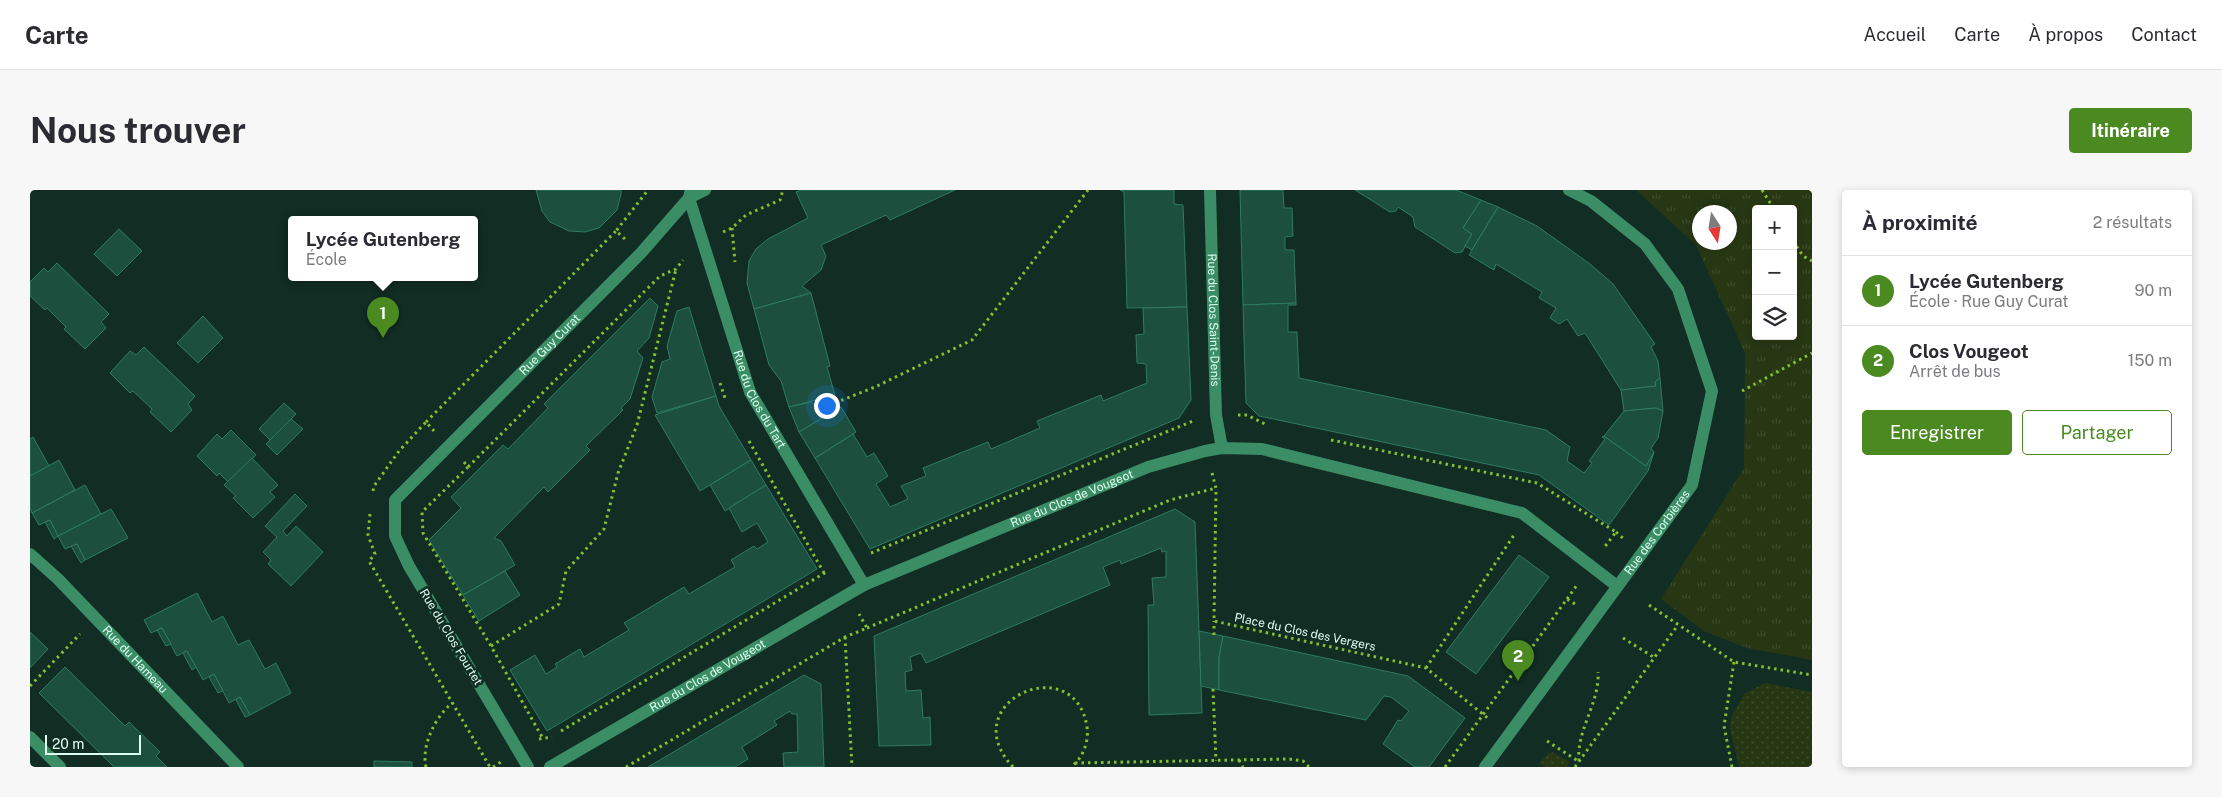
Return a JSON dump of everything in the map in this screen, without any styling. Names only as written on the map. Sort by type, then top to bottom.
[{"type":"street","name":"Rue Guy Curat","points":[[395,500],[641,253],[690,194],[705,190]]},
{"type":"street","name":"Rue du Clos Saint-Denis","points":[[1210,190],[1216,414],[1222,448]]},
{"type":"street","name":"Rue des Corbières","points":[[1485,767],[1692,485],[1712,391],[1678,290],[1645,244],[1591,201],[1569,190]]},
{"type":"street","name":"Rue du Clos du Tart","points":[[690,194],[750,392],[864,585]]},
{"type":"street","name":"Rue du Clos de Vougeot","points":[[550,767],[864,585],[1148,467],[1222,448],[1262,449],[1522,513],[1617,586]]},
{"type":"street","name":"Rue du Clos Fourtet","points":[[395,500],[395,536],[408,566],[528,767]]},
{"type":"street","name":"Rue du Hameau","points":[[30,554],[58,579],[238,767]]},
{"type":"street","points":[[30,737],[60,767]]},
{"type":"path","points":[[718,234],[732,228],[746,215],[780,200],[783,190]]},
{"type":"path","points":[[817,410],[875,387],[972,340],[1088,190]]},
{"type":"path","points":[[1762,190],[1771,205]]},
{"type":"path","points":[[372,493],[374,486],[399,451],[426,422],[616,231]]},
{"type":"path","points":[[1797,247],[1803,256],[1812,261]]},
{"type":"path","points":[[491,646],[559,604],[566,571],[604,529],[618,473],[637,425],[676,269],[685,258]]},
{"type":"path","points":[[542,737],[491,646],[422,533],[422,512],[660,276],[676,269]]},
{"type":"path","points":[[1742,392],[1812,353]]},
{"type":"path","points":[[848,558],[876,551],[1185,423],[1196,420],[1198,427]]},
{"type":"path","points":[[426,422],[468,467]]},
{"type":"path","name":"Place du Clos des Vergers","points":[[1210,467],[1216,488],[1214,622],[1426,668],[1508,735]]},
{"type":"path","points":[[867,628],[1170,500],[1216,488]]},
{"type":"path","points":[[370,509],[368,535],[375,554],[369,561],[490,767]]},
{"type":"path","points":[[1426,668],[1516,531]]},
{"type":"path","points":[[1445,767],[1581,579]]},
{"type":"path","points":[[1567,599],[1582,608]]},
{"type":"path","points":[[1649,605],[1734,662],[1812,675]]},
{"type":"path","points":[[30,686],[96,618]]},
{"type":"path","points":[[1214,622],[1214,635]]},
{"type":"path","points":[[1575,767],[1678,625]]},
{"type":"path","points":[[626,767],[845,637],[852,767]]},
{"type":"path","points":[[1622,638],[1655,658]]},
{"type":"path","points":[[1732,767],[1724,726],[1734,662]]},
{"type":"path","points":[[1579,762],[1577,746],[1599,685],[1598,672]]},
{"type":"path","points":[[1013,767],[1002,753],[997,737],[1000,715],[1014,697],[1024,691],[1040,687],[1067,694],[1082,710],[1088,732],[1082,754],[1070,767]]},
{"type":"path","points":[[1213,689],[1216,761]]},
{"type":"path","points":[[426,767],[424,757],[431,731],[452,704]]},
{"type":"path","points":[[1547,741],[1579,762]]},
{"type":"path","points":[[1075,763],[1289,758],[1302,761],[1309,767]]},
{"type":"path","points":[[1239,760],[1243,767]]},
{"type":"path","points":[[1008,767],[1013,767]]},
{"type":"green space","points":[[1636,190],[1812,190],[1812,660],[1747,648],[1704,631],[1661,599],[1744,468],[1745,353],[1698,250],[1737,250],[1737,205],[1692,205],[1692,241]]},
{"type":"green space","points":[[1765,683],[1812,692],[1812,767],[1739,767],[1730,728],[1731,718],[1744,694]]},
{"type":"green space","points":[[1553,752],[1570,762],[1567,767],[1544,767],[1539,763],[1549,753]]},
{"type":"building","points":[[536,190],[621,190],[621,194],[617,210],[599,228],[585,232],[569,231],[550,222],[542,211]]},
{"type":"building","points":[[801,190],[955,190],[890,220],[886,215],[821,245],[826,256],[821,270],[802,286],[811,293],[754,309],[747,283],[749,261],[756,249],[768,239],[808,218],[796,192]]},
{"type":"building","points":[[1120,190],[1174,190],[1174,204],[1183,205],[1187,307],[1127,308],[1124,192]]},
{"type":"building","points":[[1240,190],[1283,190],[1284,208],[1292,208],[1293,236],[1285,237],[1285,250],[1294,250],[1296,303],[1243,305]]},
{"type":"building","points":[[1355,190],[1456,190],[1481,200],[1463,228],[1472,234],[1462,252],[1455,253],[1415,227],[1413,217],[1398,207],[1396,211],[1390,212]]},
{"type":"building","points":[[1481,200],[1498,207],[1472,250],[1465,246],[1472,234],[1463,228]]},
{"type":"building","points":[[1498,207],[1537,226],[1590,264],[1613,284],[1655,344],[1651,347],[1658,361],[1660,378],[1655,382],[1656,386],[1621,390],[1585,333],[1578,336],[1567,319],[1559,324],[1550,318],[1556,308],[1539,298],[1542,292],[1496,264],[1494,270],[1469,255]]},
{"type":"building","points":[[119,229],[142,251],[117,276],[94,254]]},
{"type":"building","points":[[57,263],[109,314],[101,322],[106,328],[85,349],[64,329],[66,327],[47,308],[45,310],[30,296],[30,282],[44,268],[48,272]]},
{"type":"building","points":[[811,293],[830,366],[827,367],[835,395],[789,407],[781,381],[769,365],[754,309]]},
{"type":"building","points":[[650,298],[658,306],[649,338],[637,351],[643,358],[630,399],[621,408],[623,410],[586,446],[590,450],[548,492],[544,487],[494,538],[501,541],[515,565],[463,595],[429,540],[461,508],[451,497],[503,445],[508,449],[548,408],[544,404]]},
{"type":"building","points":[[1296,303],[1296,305],[1288,305],[1288,332],[1297,332],[1299,378],[1546,430],[1570,447],[1567,461],[1584,473],[1592,463],[1589,461],[1605,439],[1602,437],[1604,436],[1646,466],[1654,452],[1648,471],[1609,525],[1539,475],[1259,416],[1246,403],[1243,305]]},
{"type":"building","points":[[689,307],[716,396],[657,413],[652,397],[662,362],[670,359],[667,346],[677,311]]},
{"type":"building","points":[[1187,307],[1191,400],[1179,418],[870,549],[815,458],[853,434],[867,457],[874,453],[888,476],[876,484],[890,507],[908,499],[901,486],[926,476],[923,468],[988,442],[991,449],[1040,428],[1037,421],[1101,395],[1103,401],[1147,383],[1146,364],[1137,363],[1136,335],[1144,334],[1143,308]]},
{"type":"building","points":[[203,316],[223,338],[198,363],[177,343]]},
{"type":"building","points":[[144,347],[195,396],[188,404],[192,410],[171,432],[150,412],[152,409],[133,391],[130,393],[110,373],[130,351],[136,355]]},
{"type":"building","points":[[1660,378],[1663,411],[1656,408],[1624,411],[1621,390],[1656,386],[1655,382]]},
{"type":"building","points":[[716,396],[719,406],[751,460],[700,491],[655,415]]},
{"type":"building","points":[[812,402],[822,418],[799,432],[789,407]]},
{"type":"building","points":[[284,403],[296,414],[270,440],[259,429]]},
{"type":"building","points":[[841,407],[856,432],[815,458],[799,432]]},
{"type":"building","points":[[1656,408],[1663,411],[1658,438],[1651,448],[1654,452],[1646,466],[1604,436],[1624,411]]},
{"type":"building","points":[[291,419],[303,429],[277,455],[266,444]]},
{"type":"building","points":[[231,430],[256,455],[228,482],[219,473],[217,476],[197,456],[217,434],[222,439]]},
{"type":"building","points":[[33,437],[49,466],[30,476],[30,439]]},
{"type":"building","points":[[252,458],[278,485],[270,492],[275,497],[253,518],[233,498],[236,496],[224,485]]},
{"type":"building","points":[[59,460],[75,490],[32,513],[30,508],[30,476]]},
{"type":"building","points":[[751,460],[766,485],[725,511],[710,485]]},
{"type":"building","points":[[85,485],[101,514],[58,536],[50,520],[39,525],[32,513]]},
{"type":"building","points":[[766,485],[817,569],[547,731],[510,670],[535,655],[546,674],[557,667],[555,664],[580,649],[584,657],[629,630],[624,623],[684,587],[689,594],[735,567],[731,560],[754,546],[757,549],[768,542],[757,523],[742,532],[729,508]]},
{"type":"building","points":[[295,494],[307,506],[283,531],[287,536],[296,526],[323,552],[291,586],[268,564],[271,560],[263,552],[277,537],[265,526]]},
{"type":"building","points":[[111,509],[128,538],[85,560],[77,544],[65,549],[58,536]]},
{"type":"building","points":[[1175,509],[1195,522],[1202,713],[1149,715],[1148,605],[1154,605],[1152,578],[1166,577],[1166,551],[1162,552],[1161,548],[1121,564],[1120,560],[1103,567],[1110,585],[926,663],[921,653],[910,657],[912,670],[905,672],[906,691],[921,690],[923,718],[930,717],[931,745],[879,746],[874,636]]},
{"type":"building","points":[[50,520],[58,536],[54,539],[45,522]]},
{"type":"building","points":[[77,544],[85,560],[81,563],[71,546]]},
{"type":"building","points":[[1519,555],[1549,577],[1476,674],[1446,652]]},
{"type":"building","points":[[505,571],[520,595],[479,621],[463,595]]},
{"type":"building","points":[[197,593],[212,622],[223,616],[238,645],[249,640],[265,669],[276,663],[291,693],[250,715],[240,697],[229,703],[214,674],[203,680],[187,651],[177,656],[162,628],[151,633],[144,620]]},
{"type":"building","points":[[162,628],[171,644],[166,646],[157,630]]},
{"type":"building","points":[[1199,631],[1223,636],[1219,658],[1219,690],[1201,686]]},
{"type":"building","points":[[30,632],[48,649],[30,668]]},
{"type":"building","points":[[1223,636],[1408,676],[1465,718],[1429,767],[1415,767],[1383,744],[1398,720],[1401,721],[1409,711],[1391,697],[1384,696],[1366,720],[1219,690],[1219,658]]},
{"type":"building","points":[[187,651],[196,667],[192,670],[183,653]]},
{"type":"building","points":[[65,667],[125,726],[129,722],[160,752],[156,756],[167,767],[114,767],[39,693]]},
{"type":"building","points":[[214,674],[223,691],[218,693],[209,677]]},
{"type":"building","points":[[804,675],[821,684],[824,767],[784,767],[783,753],[798,752],[797,714],[792,714],[790,711],[774,721],[777,725],[742,747],[748,759],[735,767],[648,767]]},
{"type":"building","points":[[240,697],[250,715],[245,717],[236,700]]},
{"type":"building","points":[[374,761],[412,762],[412,767],[374,767]]},
{"type":"place","name":"Lycée Gutenberg","points":[[383,338]]},
{"type":"place","name":"Clos Vougeot","points":[[1518,681]]}]
